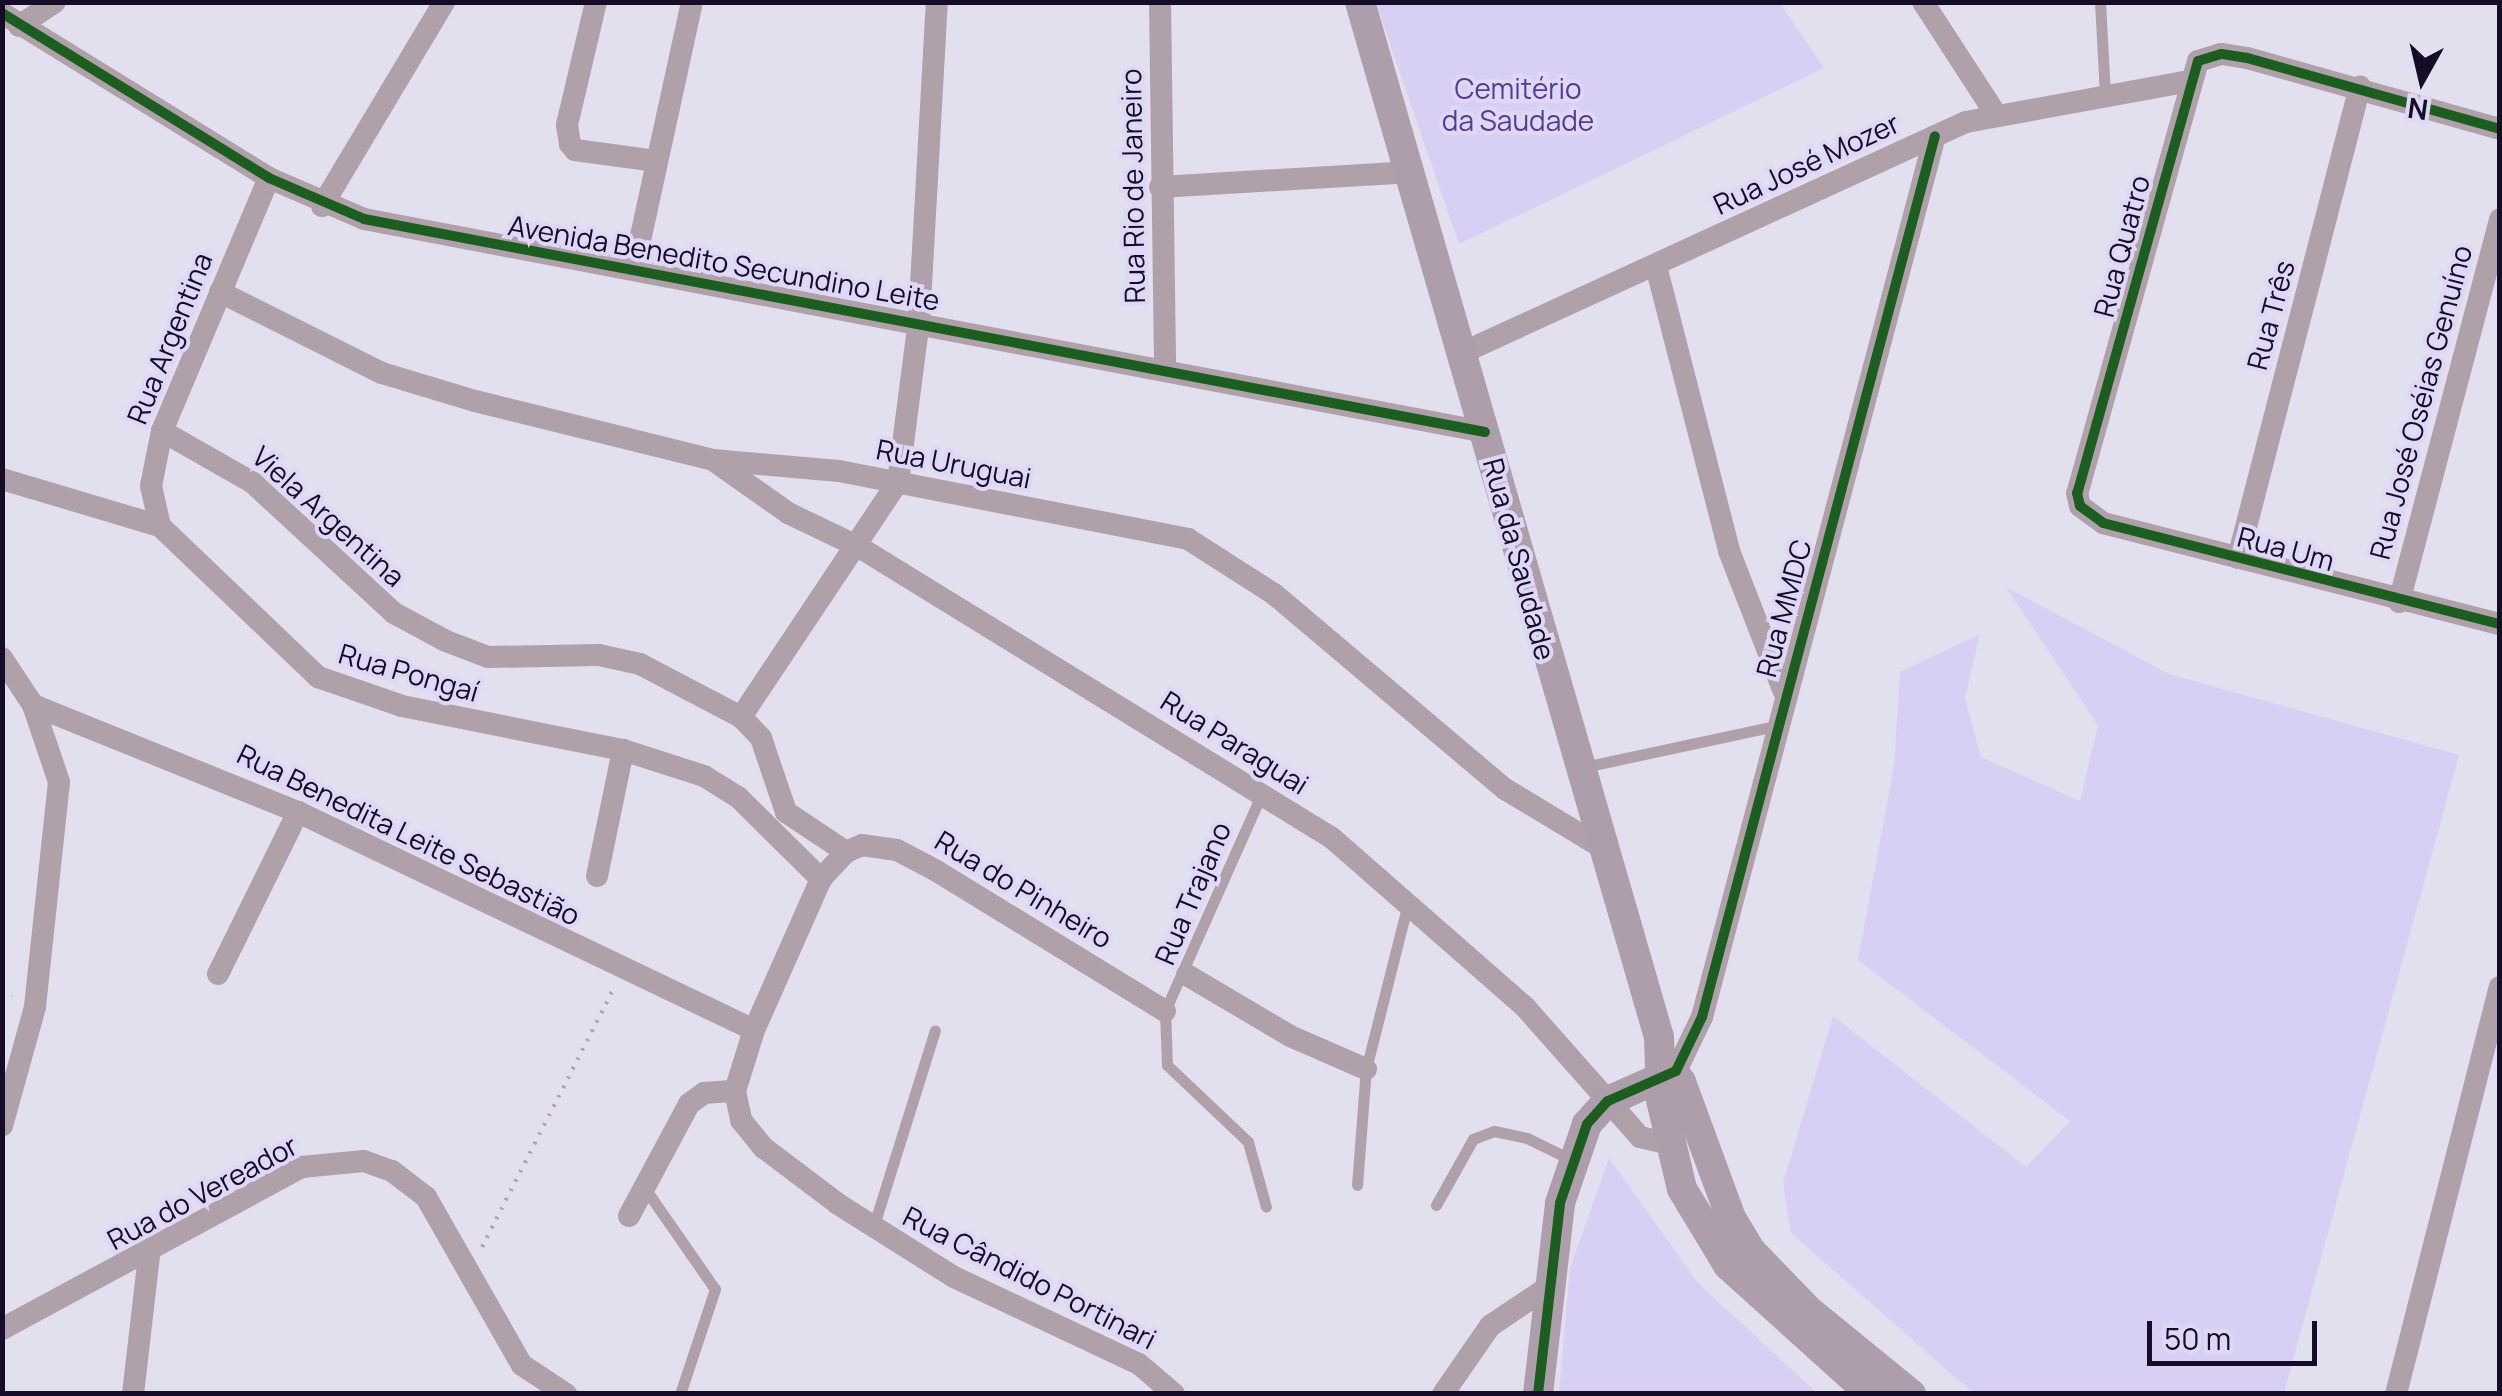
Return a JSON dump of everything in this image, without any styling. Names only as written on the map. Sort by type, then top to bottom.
[{"type":"main road","name":"Rua da Saudade","points":[[1360,2],[1413,172],[1666,1069]]},
{"type":"main road","points":[[1538,1394],[1548,1287],[1572,1160],[1586,1124],[1608,1101],[1666,1069]]},
{"type":"main road","points":[[1666,1069],[1670,1144],[1682,1189],[1728,1265],[1871,1394]]},
{"type":"main road","points":[[1666,1069],[1731,1218],[1750,1250],[1808,1310],[1912,1394]]},
{"type":"street","points":[[11,19],[55,2]]},
{"type":"street","points":[[322,206],[444,2]]},
{"type":"street","points":[[596,2],[567,125],[570,144],[575,150],[656,160]]},
{"type":"street","points":[[634,268],[692,2]]},
{"type":"street","points":[[629,1216],[690,1104],[704,1092],[735,1091],[754,1030],[821,879],[846,852],[786,812],[761,738],[742,717],[898,482],[919,321],[938,2]]},
{"type":"street","name":"Rua Rio de Janeiro","points":[[1160,2],[1165,369]]},
{"type":"street","points":[[1923,2],[1995,113]]},
{"type":"street","name":"Avenida Benedito Secundino Leite","points":[[11,19],[269,178],[322,206],[1485,432]]},
{"type":"street","points":[[2190,81],[2198,61],[2221,54],[2247,58],[2500,129]]},
{"type":"street","name":"Rua José Mozer","points":[[1464,352],[1934,136],[1995,113],[2190,81]]},
{"type":"street","name":"Rua Quatro","points":[[2077,493],[2190,81]]},
{"type":"street","name":"Rua Três","points":[[2238,558],[2360,87]]},
{"type":"street","name":"Rua MMDC","points":[[1666,1069],[1702,1017],[1784,692],[1934,136]]},
{"type":"street","points":[[1160,187],[1413,172]]},
{"type":"street","name":"Rua Argentina","points":[[160,526],[151,486],[162,431],[269,178]]},
{"type":"street","name":"Rua José Oséias Genuíno","points":[[2399,602],[2500,218]]},
{"type":"street","points":[[1656,266],[1729,551],[1784,692]]},
{"type":"street","name":"Rua Uruguai","points":[[220,292],[382,373],[712,460],[898,482],[1188,540],[1274,594],[1506,789],[1601,847]]},
{"type":"street","name":"Viela Argentina","points":[[162,431],[252,483],[394,613],[446,641],[488,656],[600,655],[640,664],[742,717]]},
{"type":"street","name":"Rua Paraguai","points":[[712,460],[788,512],[859,546],[1262,793],[1409,899],[1525,1007],[1640,1136],[1670,1144]]},
{"type":"street","name":"Rua Pongaí","points":[[2,479],[160,526],[318,677],[402,706],[623,750],[704,776],[738,797],[821,879]]},
{"type":"street","name":"Rua Um","points":[[2077,493],[2080,506],[2103,523],[2399,602],[2500,624]]},
{"type":"street","points":[[2,658],[33,705],[59,782],[57,837],[34,1007],[2,1126]]},
{"type":"street","name":"Rua Benedita Leite Sebastião","points":[[33,705],[298,812],[754,1030]]},
{"type":"street","points":[[596,876],[623,750]]},
{"type":"street","points":[[218,974],[298,812]]},
{"type":"street","name":"Rua do Pinheiro","points":[[846,852],[879,844],[897,850],[1165,1011]]},
{"type":"street","points":[[1186,974],[1290,1036],[1366,1070]]},
{"type":"street","points":[[2396,1394],[2500,987]]},
{"type":"street","name":"Rua Cândido Portinari","points":[[735,1091],[740,1120],[764,1148],[873,1228],[954,1278],[1140,1364],[1174,1394]]},
{"type":"street","name":"Rua do Vereador","points":[[2,1329],[149,1255],[302,1167],[364,1161],[392,1172],[426,1197],[522,1365],[566,1394]]},
{"type":"street","points":[[133,1394],[149,1255]]},
{"type":"street","points":[[1443,1394],[1490,1326],[1548,1287]]},
{"type":"lane","points":[[2100,2],[2106,94]]},
{"type":"lane","points":[[1579,768],[1776,726]]},
{"type":"lane","name":"Rua Trajano","points":[[1165,1011],[1186,974],[1262,793]]},
{"type":"lane","points":[[1357,1185],[1366,1070],[1409,899]]},
{"type":"lane","points":[[1165,1011],[1168,1065],[1248,1142],[1266,1206]]},
{"type":"lane","points":[[873,1228],[935,1030]]},
{"type":"lane","points":[[1436,1204],[1473,1139],[1494,1131],[1527,1138],[1572,1160]]},
{"type":"lane","points":[[644,1187],[715,1290],[680,1394]]},
{"type":"path","points":[[468,1275],[622,970]]},
{"type":"green space","name":"Cemitério da Saudade","points":[[1376,3],[1780,3],[1824,68],[1459,244]]},
{"type":"green space","points":[[2006,587],[2169,674],[2459,755],[2284,1393],[1973,1393],[1791,1233],[1783,1183],[1833,1016],[2026,1167],[2070,1121],[1858,960],[1894,766],[1900,672],[1980,634],[1965,698],[1981,757],[2080,801],[2098,725]]},
{"type":"green space","points":[[1609,1158],[1698,1283],[1817,1393],[1559,1393],[1570,1268]]},
{"type":"cycle path","points":[[2,13],[269,178],[364,219],[1485,432]]},
{"type":"cycle path","points":[[2500,129],[2247,58],[2221,54],[2198,61],[2077,493],[2080,506],[2103,523],[2500,624]]},
{"type":"cycle path","points":[[1538,1394],[1560,1203],[1587,1124],[1608,1101],[1676,1071],[1702,1017],[1935,136]]}]
